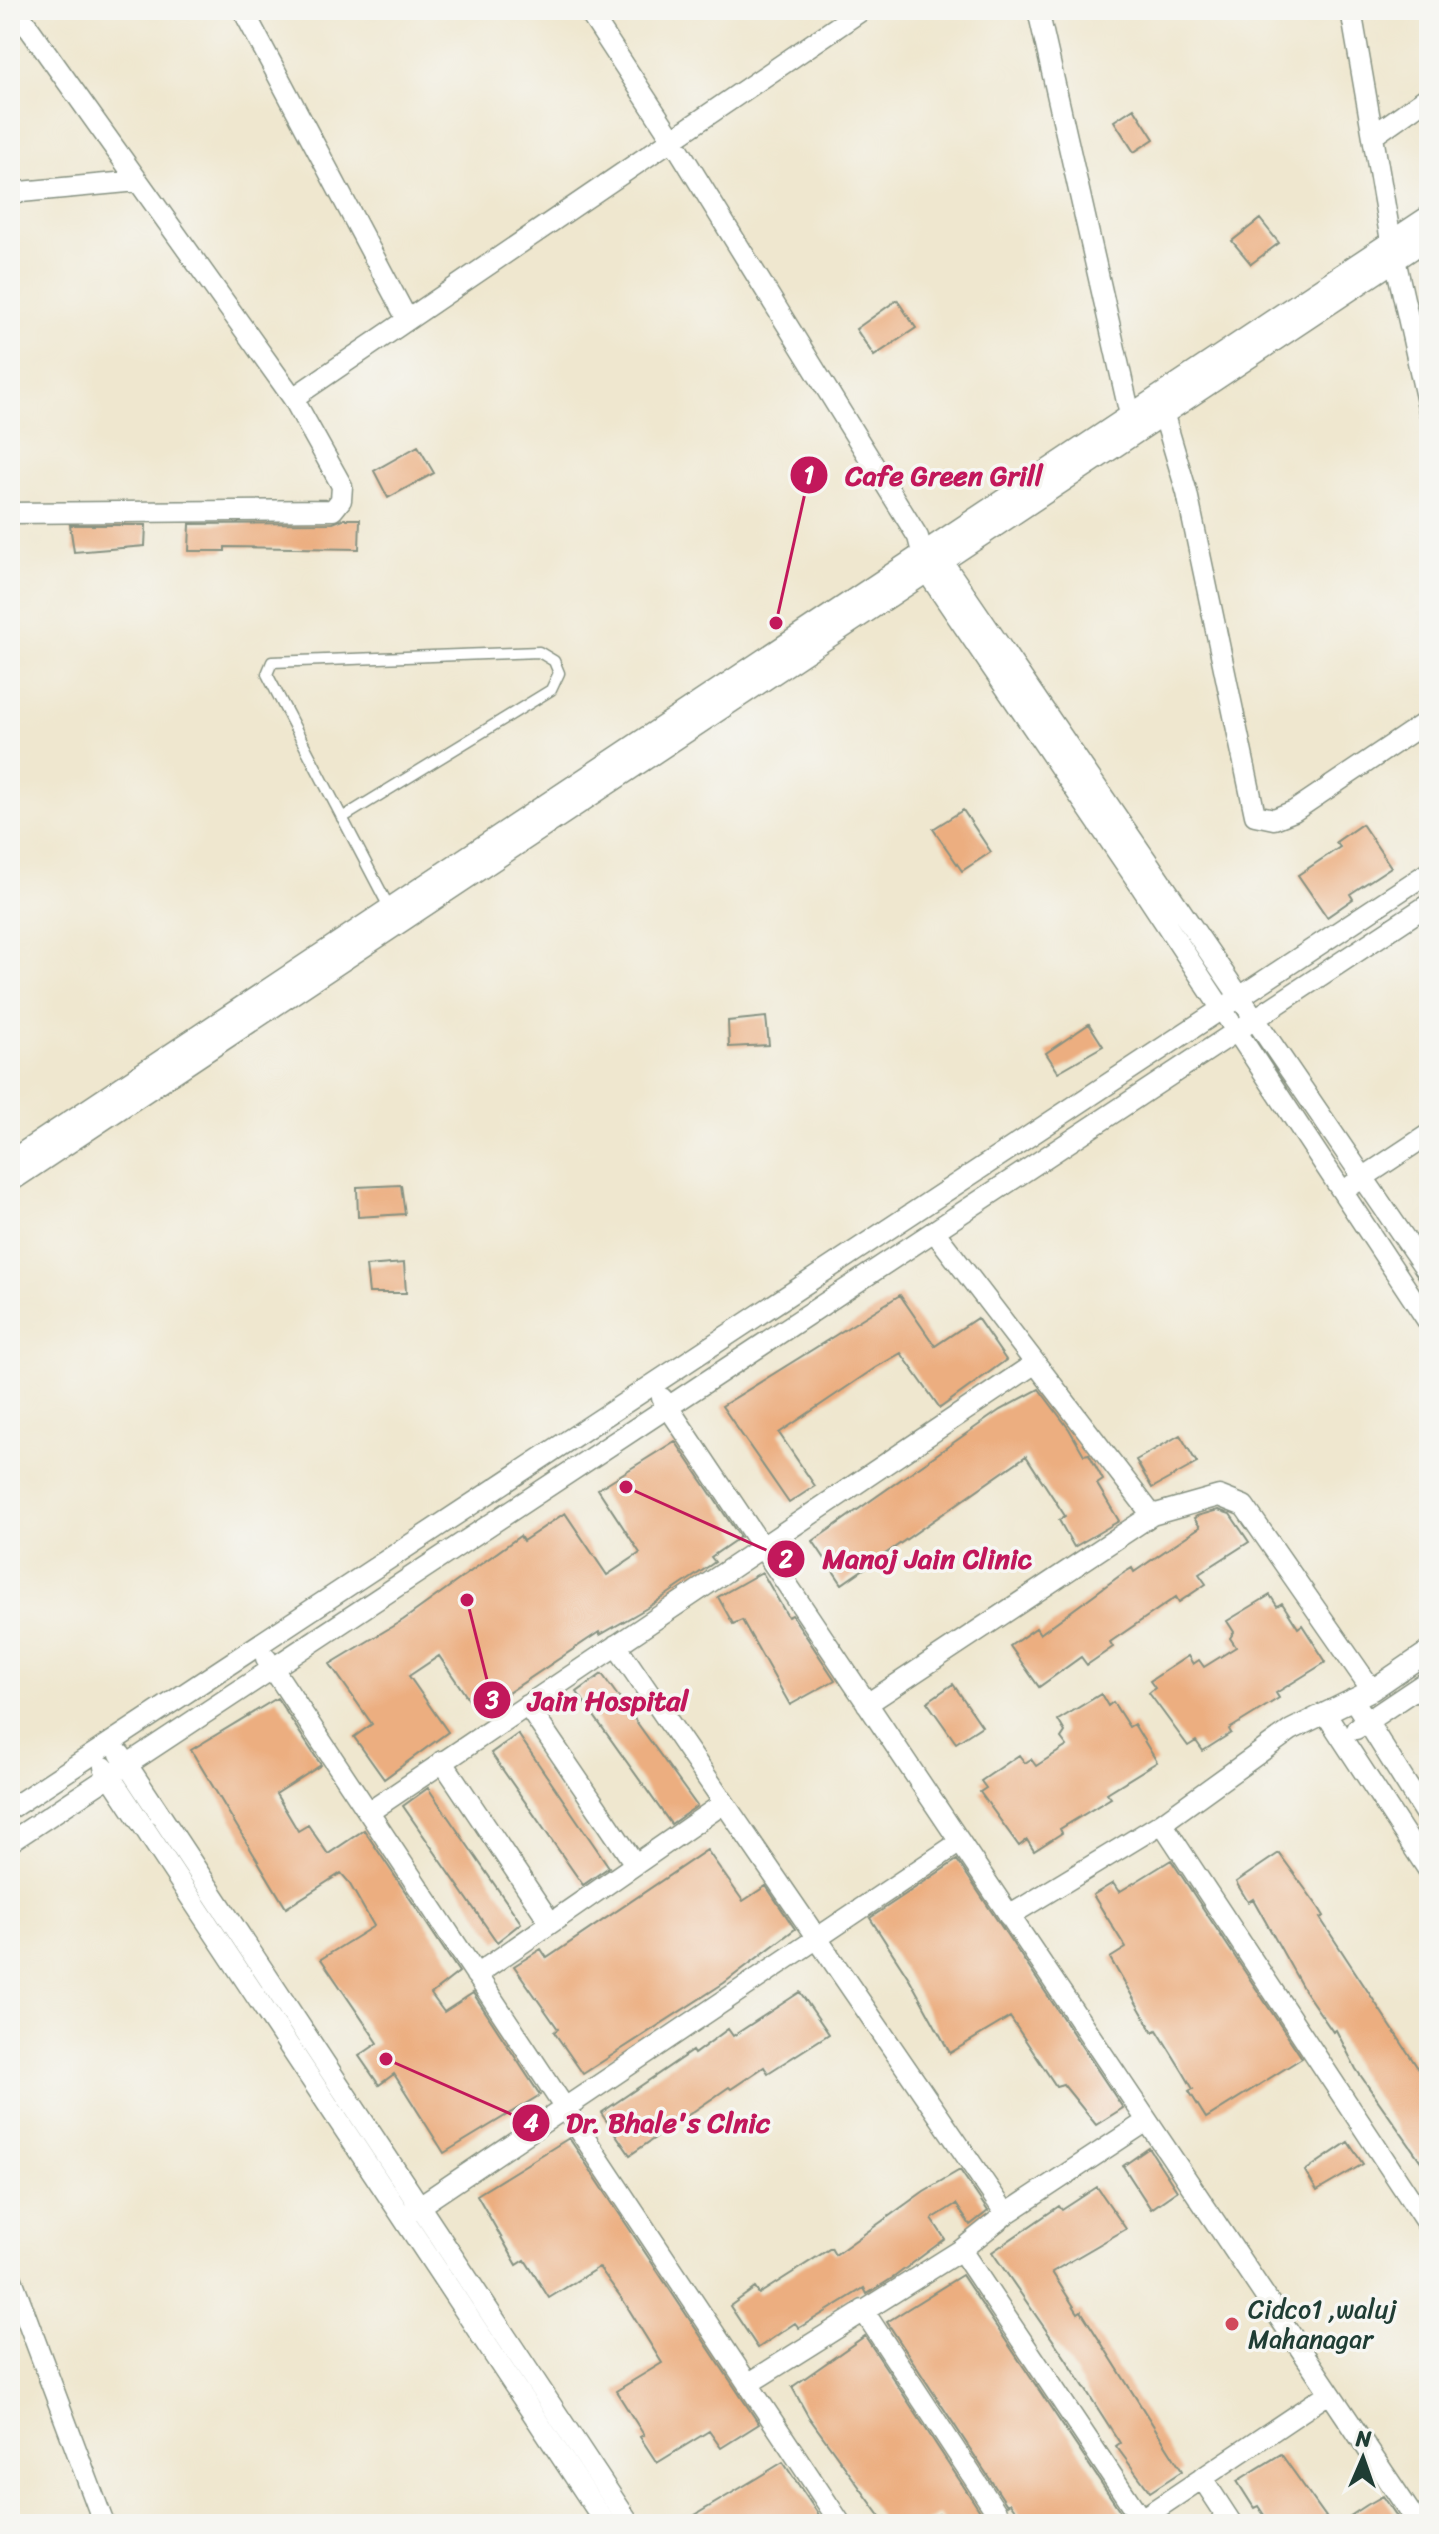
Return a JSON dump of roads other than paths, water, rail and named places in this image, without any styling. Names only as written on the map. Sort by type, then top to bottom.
[{"type":"street","points":[[10,513],[333,510],[341,500],[342,486],[293,398],[16,10]]},
{"type":"street","points":[[243,10],[407,319]]},
{"type":"street","points":[[588,10],[673,140],[928,554],[1221,1009],[1429,1323]]},
{"type":"street","points":[[293,398],[862,10]]},
{"type":"street","points":[[1038,10],[1130,415]]},
{"type":"street","points":[[1351,10],[1393,250],[1428,399]]},
{"type":"street","points":[[1374,135],[1429,96]]},
{"type":"street","points":[[10,193],[138,181]]},
{"type":"street","points":[[928,554],[1163,412],[1393,250],[1429,216]]},
{"type":"street","points":[[10,1182],[1130,415],[1393,250],[1429,238]]},
{"type":"street","points":[[1163,412],[1187,493],[1249,803],[1255,815],[1274,819],[1294,811],[1429,720]]},
{"type":"street","points":[[928,554],[1240,996],[1429,1274]]},
{"type":"street","points":[[10,1809],[1429,872]]},
{"type":"street","points":[[10,1842],[1429,904]]},
{"type":"street","points":[[10,1161],[395,916]]},
{"type":"street","points":[[1342,1192],[1429,1134]]},
{"type":"street","points":[[1012,1147],[1026,1170]]},
{"type":"street","points":[[934,1231],[1152,1515]]},
{"type":"street","points":[[369,1812],[1034,1364]]},
{"type":"street","points":[[653,1384],[1418,2524]]},
{"type":"street","points":[[867,1704],[1152,1515],[1219,1496],[1244,1506],[1372,1690]]},
{"type":"street","points":[[257,1645],[841,2524]]},
{"type":"street","points":[[616,1645],[1006,2214]]},
{"type":"street","points":[[1009,1916],[1162,1823],[1291,1730],[1372,1690],[1429,1651]]},
{"type":"street","points":[[1342,1738],[1429,1680]]},
{"type":"street","points":[[1353,1699],[1365,1723],[1429,1820]]},
{"type":"street","points":[[527,1705],[635,1864]]},
{"type":"street","points":[[1326,1714],[1429,1871]]},
{"type":"street","points":[[103,1747],[411,2211],[630,2524]]},
{"type":"street","points":[[442,1761],[550,1922]]},
{"type":"street","points":[[476,1975],[724,1803]]},
{"type":"street","points":[[1162,1823],[1429,2227]]},
{"type":"street","points":[[411,2211],[960,1842]]},
{"type":"street","points":[[748,2384],[961,2250],[1006,2214],[1147,2121]]},
{"type":"street","points":[[411,2211],[606,2524]]},
{"type":"street","points":[[961,2250],[1137,2521],[1329,2393]]},
{"type":"street","points":[[10,2274],[104,2524]]},
{"type":"street","points":[[863,2310],[1004,2524]]},
{"type":"street","points":[[1202,2478],[1232,2524]]},
{"type":"lane","points":[[342,818],[551,690],[559,673],[554,661],[539,652],[272,662],[267,674],[342,818],[395,916]]},
{"type":"place","name":"Cafe Green Grill","points":[[776,623]]},
{"type":"place","name":"Manoj Jain Clinic","points":[[626,1487]]},
{"type":"place","name":"Jain Hospital","points":[[467,1600]]},
{"type":"place","name":"Dr. Bhale's Clnic","points":[[386,2059]]},
{"type":"place","name":"Cidco1 ,waluj Mahanagar","points":[[1232,2324]]}]
